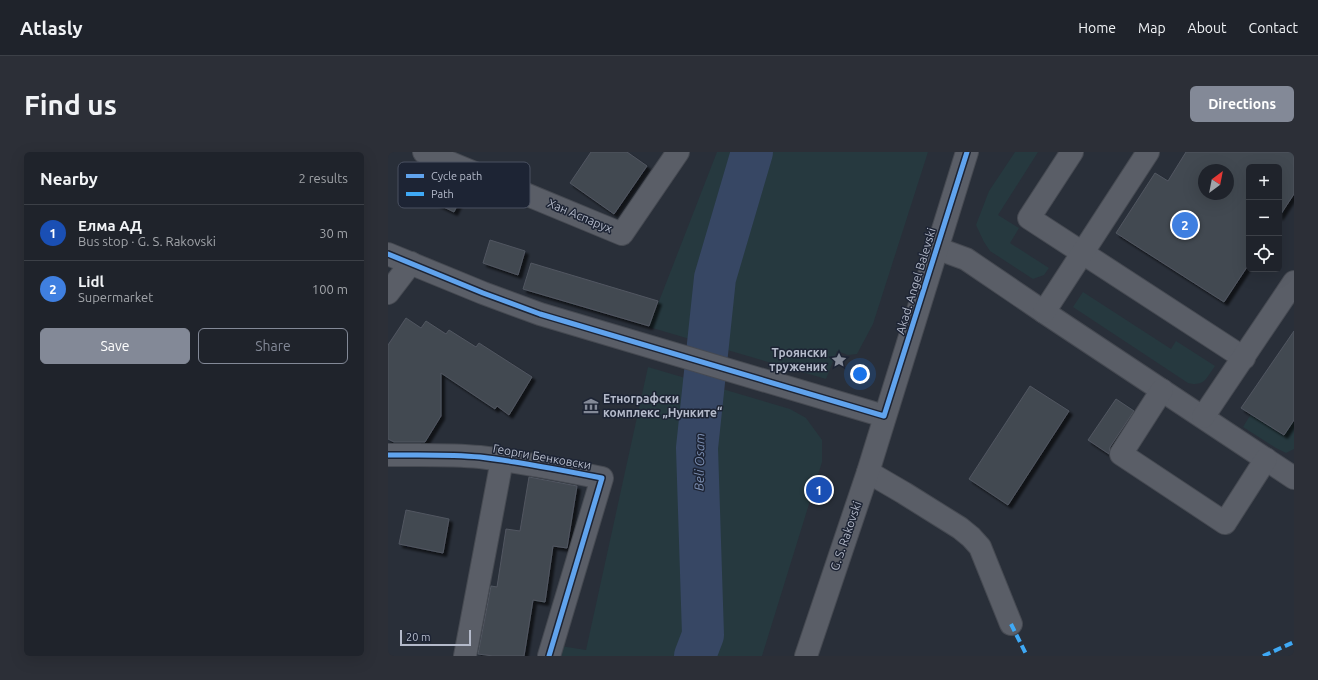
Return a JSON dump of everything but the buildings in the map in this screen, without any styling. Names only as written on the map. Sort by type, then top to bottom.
[{"type":"street","name":"Хан Аспарух","points":[[424,152],[448,162]]},
{"type":"street","name":"Хан Аспарух","points":[[530,196],[622,234],[678,152]]},
{"type":"street","name":"Akad. Angel Balevski","points":[[884,416],[967,152]]},
{"type":"street","points":[[1072,152],[1029,218],[1244,358]]},
{"type":"street","points":[[1044,312],[1148,152]]},
{"type":"street","points":[[388,239],[404,252],[452,281]]},
{"type":"street","points":[[936,248],[966,259],[1294,478]]},
{"type":"street","points":[[388,254],[452,281],[540,314],[884,416]]},
{"type":"street","points":[[388,293],[411,263]]},
{"type":"street","points":[[1203,418],[1294,282]]},
{"type":"street","points":[[1162,390],[1121,454],[1225,523],[1266,460]]},
{"type":"street","name":"G. S. Rakovski","points":[[806,656],[868,472],[884,416]]},
{"type":"street","name":"Георги Бенковски","points":[[388,455],[479,457],[602,478],[549,656]]},
{"type":"street","points":[[465,656],[502,460]]},
{"type":"street","points":[[868,472],[960,528],[971,537],[980,547],[1011,624]]},
{"type":"shaded area","points":[[717,152],[928,152],[873,324],[857,354],[848,355],[837,351],[826,379],[649,327]]},
{"type":"shaded area","points":[[1015,152],[1038,152],[998,215],[1019,228],[1010,243],[1049,268],[1044,275],[1033,279],[990,251],[976,225],[989,191]]},
{"type":"shaded area","points":[[1083,292],[1171,349],[1176,341],[1215,366],[1202,383],[1188,383],[1073,307]]},
{"type":"shaded area","points":[[648,367],[790,409],[806,418],[822,440],[822,462],[762,656],[551,656],[554,645],[586,650]]},
{"type":"shaded area","points":[[1251,414],[1284,435],[1294,420],[1294,449],[1286,453],[1243,427]]},
{"type":"waterway","name":"Beli Osam","points":[[695,656],[703,635],[697,448],[715,278],[752,152]]},
{"type":"marked path","points":[[1011,624],[1027,656]]},
{"type":"marked path","points":[[1263,656],[1294,642]]},
{"type":"cycle path","points":[[388,254],[483,293],[540,314],[884,416],[967,152]]},
{"type":"cycle path","points":[[388,455],[446,455],[480,457],[557,469],[602,478],[549,656]]},
{"type":"place","name":"Lidl","points":[[1185,225]]},
{"type":"place","name":"Троянски труженик","points":[[839,360]]},
{"type":"place","name":"Етнографски комплекс „Нунките“","points":[[591,406]]},
{"type":"place","name":"Елма АД","points":[[819,490]]}]
